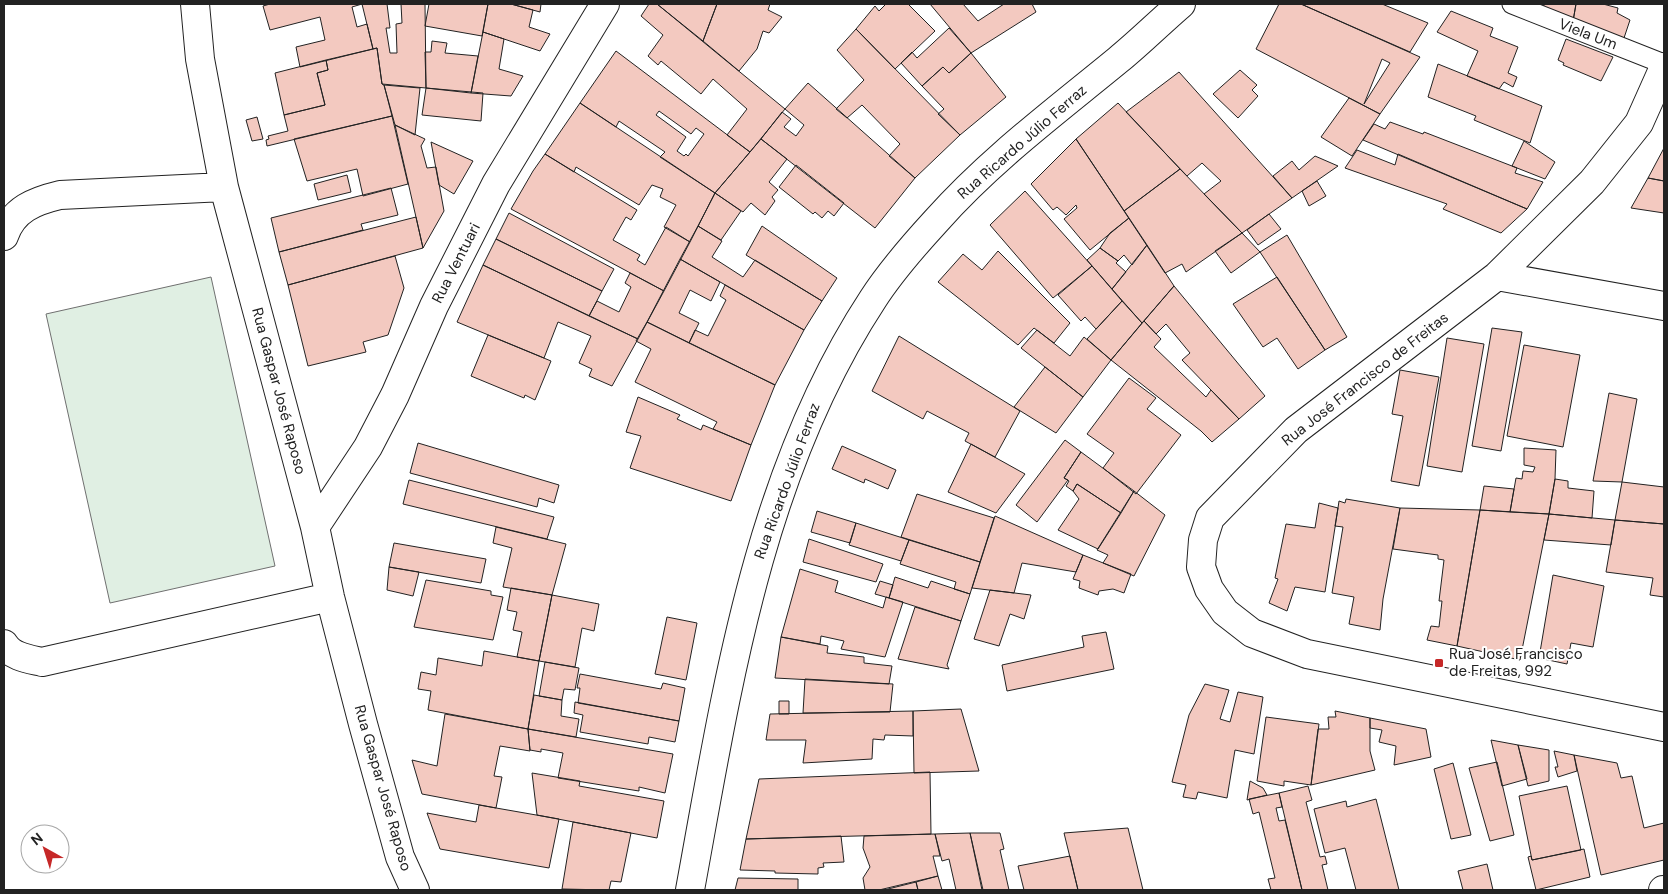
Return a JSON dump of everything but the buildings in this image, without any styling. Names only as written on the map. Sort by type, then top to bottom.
[{"type":"street","name":"Rua Gaspar José Raposo","points":[[195,4],[200,59],[224,187],[315,527],[330,597],[400,857],[415,890]]},
{"type":"street","name":"Rua Ventuari","points":[[315,527],[368,447],[395,395],[434,306],[496,184],[605,4]]},
{"type":"street","name":"Rua Ricardo Júlio Ferraz","points":[[690,890],[724,705],[756,564],[784,481],[818,396],[851,334],[874,296],[904,258],[976,180],[1181,4]]},
{"type":"street","name":"Rua José Francisco de Freitas","points":[[1664,65],[1639,124],[1592,182],[1497,276],[1296,430],[1210,518],[1203,540],[1201,567],[1209,589],[1225,612],[1252,633],[1307,654],[1664,727]]},
{"type":"street","points":[[4,236],[13,219],[25,208],[36,201],[60,195],[224,187]]},
{"type":"street","points":[[1497,276],[1664,306]]},
{"type":"street","points":[[4,644],[6,649],[19,656],[42,662],[330,597]]},
{"type":"lane","name":"Viela Um","points":[[1512,4],[1664,65]]},
{"type":"green space","points":[[211,277],[275,566],[110,603],[46,314]]},
{"type":"place","name":"Rua José Francisco de Freitas, 992","points":[[1439,663]]}]
